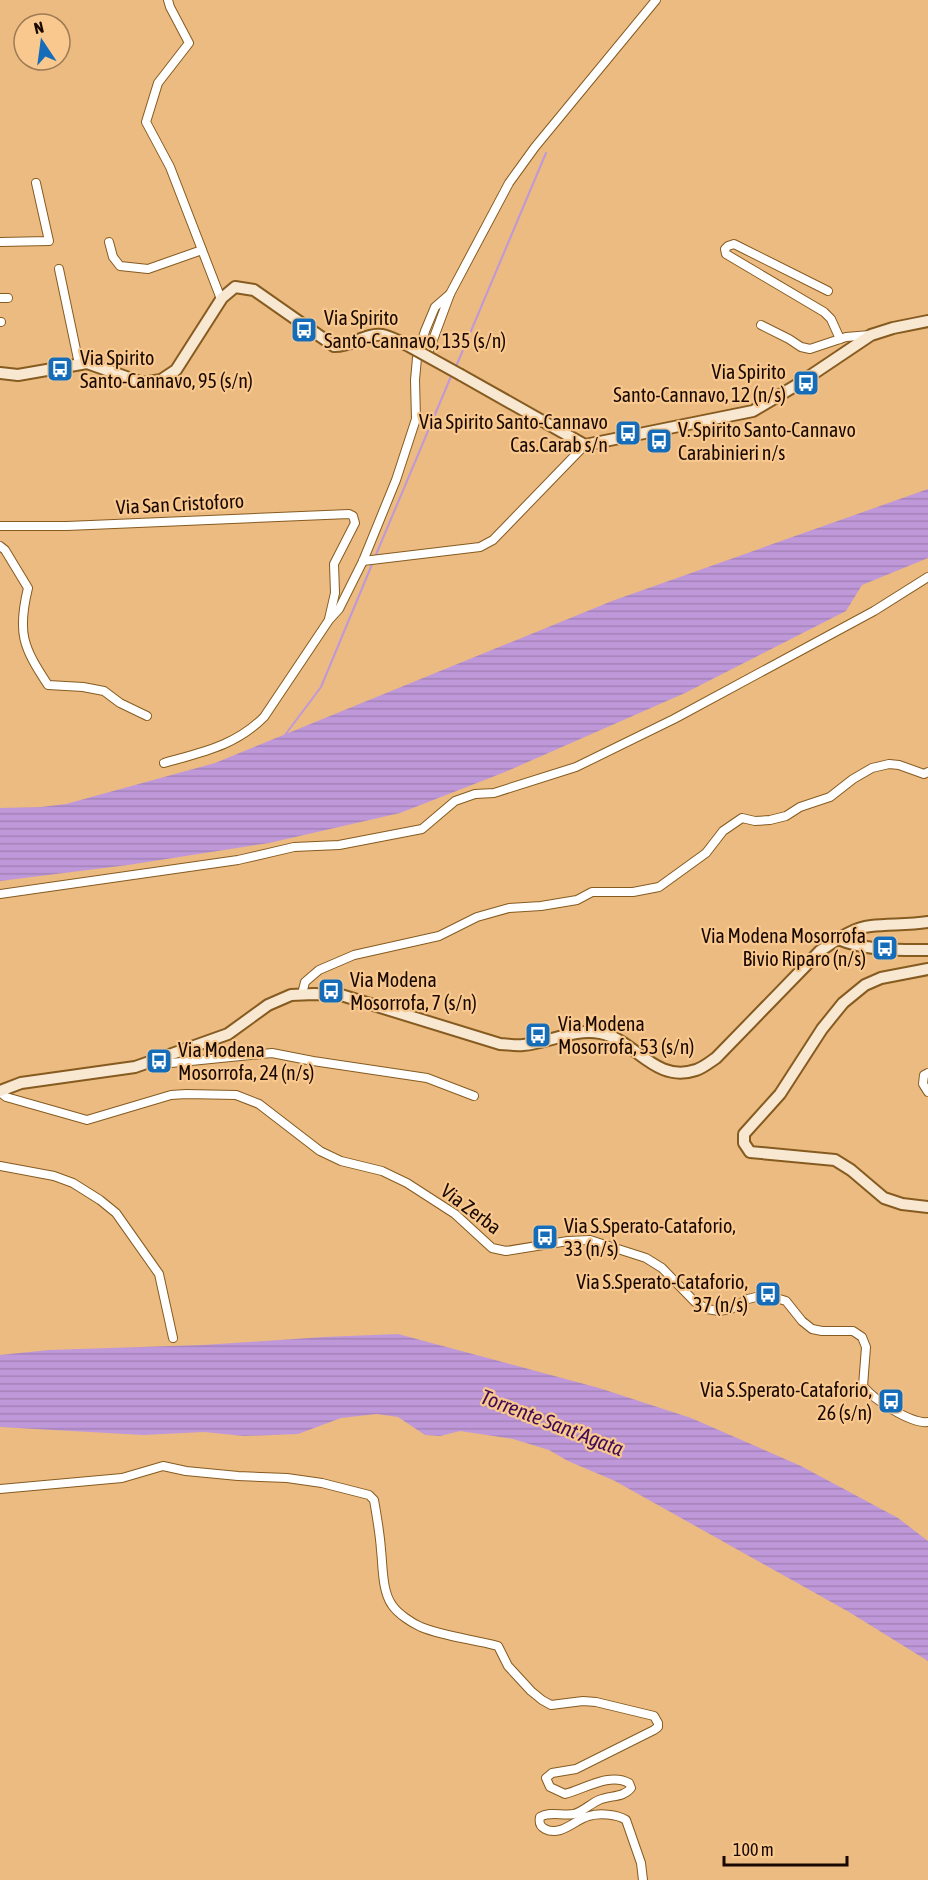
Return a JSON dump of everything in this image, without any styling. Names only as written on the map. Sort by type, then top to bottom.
[{"type":"street","points":[[168,0],[189,43],[158,83],[146,122],[170,167],[221,299]]},
{"type":"street","points":[[427,356],[450,294],[509,183],[535,147],[656,0]]},
{"type":"street","points":[[0,242],[49,241],[36,183]]},
{"type":"street","points":[[109,242],[113,257],[120,266],[148,269],[202,250]]},
{"type":"street","points":[[828,291],[734,244],[725,249],[726,254],[824,312],[831,319],[840,339]]},
{"type":"street","points":[[59,269],[79,364]]},
{"type":"street","points":[[0,373],[18,375],[87,363],[143,383],[160,380],[176,370],[221,299],[235,287],[254,290],[334,346],[382,335],[405,344],[585,445]]},
{"type":"street","points":[[164,763],[224,746],[253,728],[264,717],[329,620],[339,609],[366,560],[416,418],[417,358],[425,331],[435,308],[450,294]]},
{"type":"street","points":[[761,325],[801,347],[810,349],[840,339],[871,335],[892,327],[928,321]]},
{"type":"street","points":[[366,560],[480,547],[493,540],[585,445],[753,411],[795,387],[871,335]]},
{"type":"street","name":"Via San Cristoforo","points":[[0,526],[340,513],[353,516],[355,523],[334,564],[335,593],[329,620]]},
{"type":"street","points":[[0,546],[5,550],[28,588],[22,614],[23,637],[29,655],[48,686],[83,687],[104,691],[120,703],[147,716]]},
{"type":"street","points":[[0,894],[238,860],[294,847],[339,845],[422,829],[456,801],[475,794],[494,793],[576,767],[665,724],[874,611],[928,576]]},
{"type":"street","points":[[302,994],[305,982],[320,970],[354,955],[439,936],[477,916],[509,908],[577,900],[592,892],[633,892],[659,887],[705,853],[731,824],[742,818],[770,820],[786,816],[800,807],[830,797],[872,768],[889,764],[924,774],[928,772]]},
{"type":"street","points":[[136,1066],[228,1034],[268,1005],[291,995],[302,994],[341,995],[500,1044],[524,1045],[581,1032],[601,1033],[616,1039],[655,1067],[680,1072],[697,1070],[716,1058],[820,951],[838,939],[870,926],[928,921]]},
{"type":"street","points":[[838,939],[862,947],[928,950]]},
{"type":"street","points":[[928,969],[881,978],[865,985],[843,1004],[822,1029],[780,1094],[744,1134],[744,1143],[750,1152],[835,1160],[851,1170],[884,1198],[902,1204],[928,1207]]},
{"type":"street","points":[[0,1091],[21,1083],[136,1066],[272,1053],[427,1078],[474,1096]]},
{"type":"street","points":[[928,1073],[924,1075],[923,1084],[928,1092]]},
{"type":"street","name":"Via Zerba","points":[[0,1091],[6,1097],[87,1120],[171,1095],[236,1095],[259,1104],[320,1151],[341,1161],[381,1171],[406,1183],[455,1214],[492,1248],[506,1251],[568,1241],[590,1240],[646,1258],[662,1268],[695,1302],[707,1309],[719,1311],[731,1309],[748,1299],[760,1296],[773,1297],[786,1301],[802,1321],[812,1329],[852,1331],[862,1337],[866,1347],[863,1386],[869,1394],[907,1417],[920,1423],[928,1422]]},
{"type":"street","points":[[0,1166],[54,1176],[73,1183],[100,1200],[116,1214],[159,1275],[173,1338]]},
{"type":"street","points":[[0,1489],[122,1478],[164,1466],[186,1471],[287,1478],[322,1483],[369,1495],[374,1500],[388,1596],[391,1604],[399,1613],[420,1626],[498,1646],[508,1666],[531,1691],[551,1705],[583,1701],[596,1702],[654,1716],[658,1723],[658,1727],[654,1730],[576,1769],[552,1773],[546,1778],[550,1786],[565,1794],[591,1784],[623,1780],[629,1783],[631,1788],[627,1792],[599,1800],[583,1811],[571,1814],[545,1814],[540,1817],[539,1821],[542,1827],[548,1830],[561,1830],[589,1816],[620,1816],[626,1820],[634,1842],[641,1863],[643,1880]]},
{"type":"water","points":[[928,489],[928,558],[862,585],[846,611],[685,693],[505,772],[400,813],[269,843],[128,865],[0,881],[0,808],[66,804],[215,763],[612,601]]},
{"type":"water","name":"Torrente Sant'Agata","points":[[398,1334],[599,1388],[691,1418],[801,1466],[898,1518],[928,1541],[928,1661],[849,1612],[615,1481],[568,1461],[549,1450],[513,1439],[460,1431],[440,1436],[425,1435],[398,1417],[377,1414],[341,1418],[298,1434],[244,1436],[204,1432],[143,1435],[0,1427],[0,1355],[49,1350],[203,1345]]},
{"type":"waterway","points":[[455,369],[546,153]]},
{"type":"waterway","points":[[375,557],[452,374]]},
{"type":"waterway","points":[[285,735],[321,687],[373,562]]},
{"type":"place","name":"Via Spirito Santo-Cannavo, 135 (s/n)","points":[[304,330]]},
{"type":"place","name":"Via Spirito Santo-Cannavo, 95 (s/n)","points":[[60,369]]},
{"type":"place","name":"Via Spirito Santo-Cannavo, 12 (n/s)","points":[[806,383]]},
{"type":"place","name":"Via Spirito Santo-Cannavo Cas.Carab s/n","points":[[628,433]]},
{"type":"place","name":"V. Spirito Santo-Cannavo Carabinieri n/s","points":[[659,441]]},
{"type":"place","name":"Via Modena Mosorrofa Bivio Riparo (n/s)","points":[[885,948]]},
{"type":"place","name":"Via Modena Mosorrofa, 7 (s/n)","points":[[331,991]]},
{"type":"place","name":"Via Modena Mosorrofa, 53 (s/n)","points":[[538,1035]]},
{"type":"place","name":"Via Modena Mosorrofa, 24 (n/s)","points":[[159,1061]]},
{"type":"place","name":"Via S.Sperato-Cataforio, 33 (n/s)","points":[[545,1237]]},
{"type":"place","name":"Via S.Sperato-Cataforio, 37 (n/s)","points":[[768,1294]]},
{"type":"place","name":"Via S.Sperato-Cataforio, 26 (s/n)","points":[[891,1401]]}]
